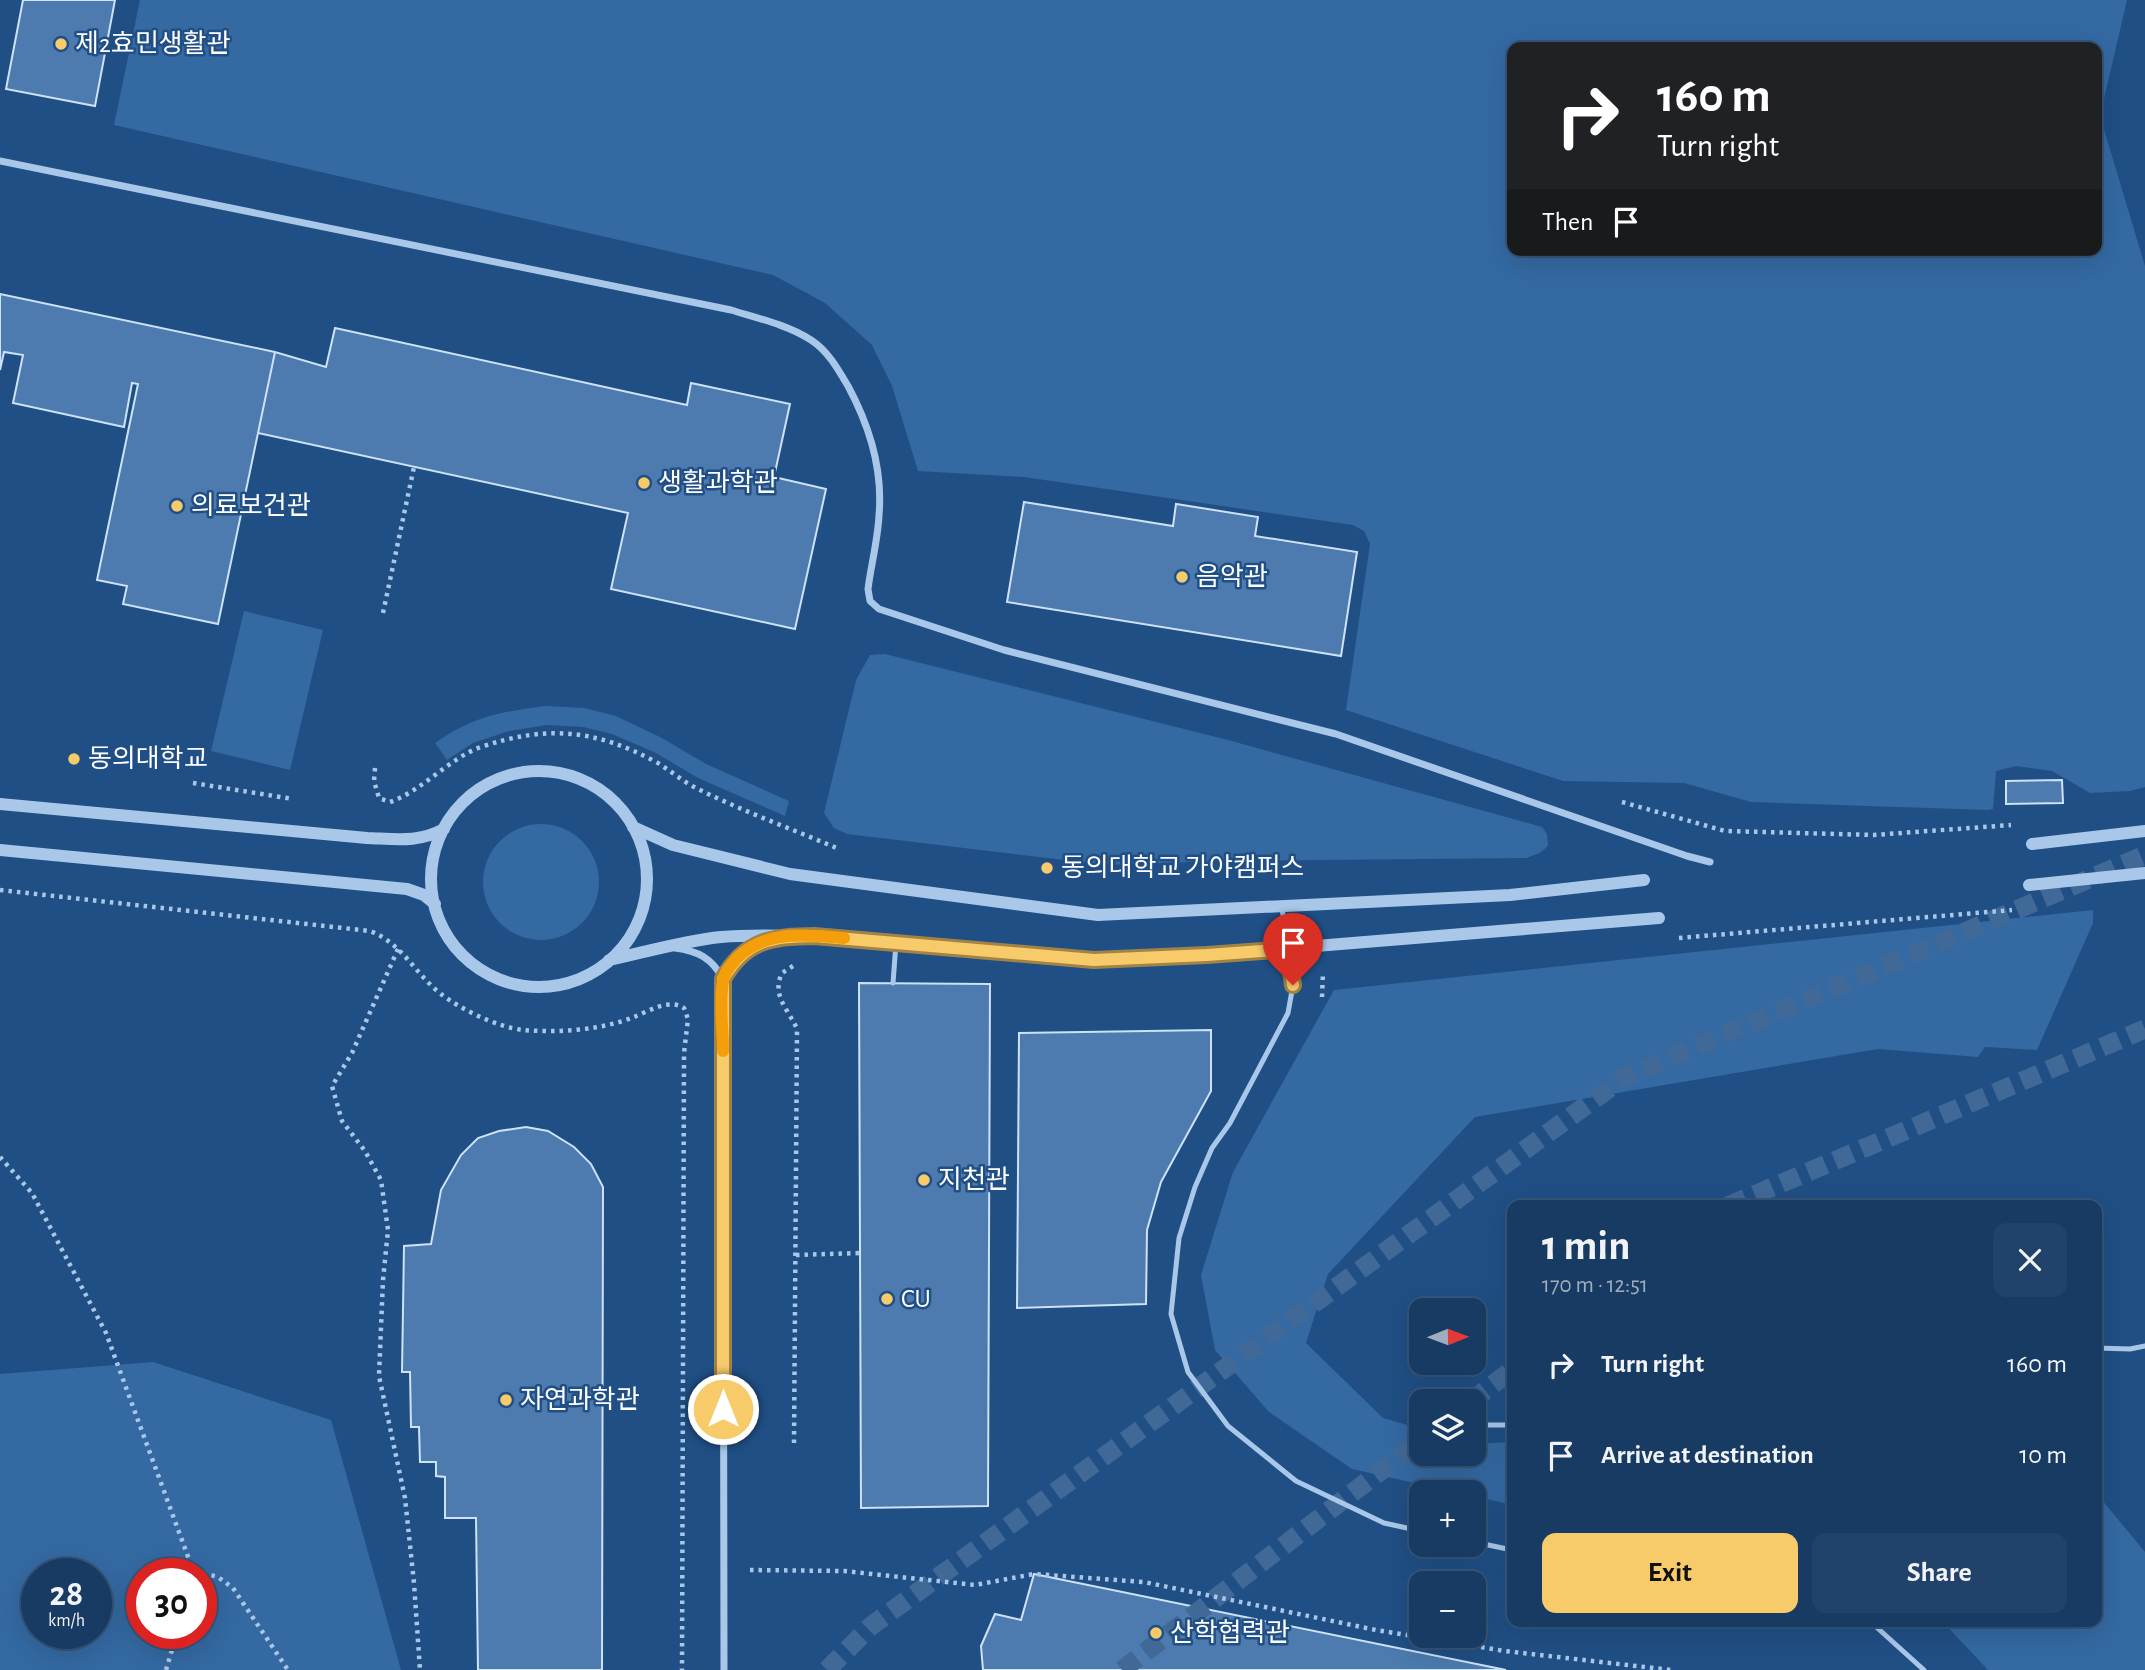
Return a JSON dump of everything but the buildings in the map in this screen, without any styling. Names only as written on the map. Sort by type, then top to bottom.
[{"type":"street","points":[[0,161],[731,310],[812,340],[835,363],[856,401],[872,445],[879,475],[879,517],[868,589],[870,601],[879,609],[1004,650],[1336,734],[1710,862]]},
{"type":"street","points":[[544,770],[577,777],[607,794],[630,819],[633,827],[644,850],[648,884],[639,921],[619,953],[589,976],[553,987],[516,985],[481,971],[453,946],[436,913],[430,876],[437,842],[444,829],[454,812],[479,789],[510,774],[544,770]]},
{"type":"street","points":[[0,804],[367,838],[424,839],[444,829]]},
{"type":"street","points":[[633,827],[674,845],[800,876],[1098,915],[1510,895],[1644,880]]},
{"type":"street","points":[[2032,844],[2145,831]]},
{"type":"street","points":[[0,849],[407,889],[424,895],[435,904]]},
{"type":"street","points":[[2029,885],[2145,873]]},
{"type":"street","points":[[609,961],[665,947],[723,937],[814,936],[1094,960],[1288,949],[1659,918]]},
{"type":"street","points":[[723,979],[730,967],[745,952],[766,939],[782,936]]},
{"type":"street","points":[[665,947],[684,949],[706,958],[714,963],[723,979],[724,1670]]},
{"type":"lane","points":[[1282,906],[1293,985],[1288,1013],[1230,1123],[1212,1148],[1195,1187],[1179,1238],[1171,1314],[1188,1372],[1228,1426],[1296,1481],[1384,1523],[1409,1528]]},
{"type":"lane","points":[[893,984],[895,943]]},
{"type":"lane","points":[[2102,1348],[2130,1349],[2145,1346]]},
{"type":"lane","points":[[1486,1425],[1507,1425]]},
{"type":"lane","points":[[1486,1544],[1507,1548]]},
{"type":"lane","points":[[1875,1627],[1924,1670]]},
{"type":"path","points":[[383,612],[414,467]]},
{"type":"path","points":[[374,768],[374,781],[379,798],[390,802],[421,786],[477,749],[511,738],[550,733],[583,734],[634,752],[695,788],[848,853]]},
{"type":"path","points":[[193,783],[293,799]]},
{"type":"path","points":[[1618,801],[1725,831],[1874,835],[2022,824]]},
{"type":"path","points":[[0,890],[370,931],[382,935],[398,949],[441,994],[492,1023],[521,1030],[552,1031],[616,1023],[660,1006],[680,1005],[687,1014],[684,1053],[682,1670]]},
{"type":"path","points":[[1671,939],[2014,909]]},
{"type":"path","points":[[398,949],[352,1053],[332,1086],[342,1121],[365,1151],[381,1181],[388,1230],[379,1376],[405,1497],[420,1670]]},
{"type":"path","points":[[794,1444],[797,1029],[780,1000],[778,990],[782,974],[788,967],[797,964]]},
{"type":"path","points":[[1322,997],[1322,976],[1326,969]]},
{"type":"path","points":[[0,1157],[32,1193],[106,1333],[190,1558]]},
{"type":"path","points":[[796,1255],[860,1253]]},
{"type":"path","points":[[724,1570],[844,1571],[975,1585],[1034,1574],[1144,1582],[1376,1630],[1505,1651],[1671,1670]]},
{"type":"path","points":[[217,1577],[233,1588],[288,1670]]},
{"type":"path","points":[[166,1670],[172,1649]]},
{"type":"shaded area","points":[[140,0],[2127,0],[2102,107],[2102,42],[1507,42],[1507,256],[2102,256],[2102,123],[2145,266],[2145,787],[2130,791],[2090,793],[2052,771],[2016,766],[1996,771],[1993,809],[1988,810],[1751,802],[1684,783],[1563,781],[1346,710],[1370,544],[1364,531],[1353,525],[1024,477],[918,471],[892,386],[872,345],[825,303],[773,275],[114,125]]},
{"type":"shaded area","points":[[244,611],[323,630],[290,770],[211,751]]},
{"type":"shaded area","points":[[885,654],[1228,740],[1542,827],[1547,834],[1548,846],[1540,853],[1526,858],[1106,865],[847,834],[834,828],[824,813],[856,680],[870,655]]},
{"type":"shaded area","points":[[546,706],[584,708],[616,716],[662,738],[706,764],[789,801],[785,816],[698,778],[656,753],[612,734],[583,727],[547,725],[509,731],[473,743],[447,760],[435,743],[475,721]]},
{"type":"shaded area","points":[[541,824],[563,828],[582,841],[595,860],[599,882],[595,904],[582,923],[563,936],[541,940],[519,936],[500,923],[487,904],[483,882],[487,860],[500,841],[519,828]]},
{"type":"shaded area","points":[[2093,910],[2093,923],[2037,1050],[1985,1047],[1978,1057],[1878,1049],[1475,1117],[1328,1274],[1306,1343],[1383,1418],[1409,1426],[1409,1466],[1486,1466],[1486,1443],[1507,1442],[1507,1504],[1486,1499],[1486,1480],[1409,1482],[1352,1469],[1269,1412],[1215,1350],[1201,1275],[1233,1172],[1334,990]]},
{"type":"shaded area","points":[[153,1362],[331,1420],[401,1670],[0,1670],[0,1374]]},
{"type":"shaded area","points":[[2102,1500],[2145,1552],[2145,1670],[1988,1670],[1948,1627],[2102,1627]]},
{"type":"tunnel","points":[[827,1670],[871,1626],[1625,1077],[2145,855]]},
{"type":"tunnel","points":[[1742,1200],[2145,1029]]},
{"type":"tunnel","points":[[1486,1390],[1507,1374]]},
{"type":"tunnel","points":[[1122,1670],[1409,1449]]},
{"type":"slow traffic","points":[[723,1051],[723,979],[730,967],[745,952],[766,939],[782,936],[844,938]]},
{"type":"place","name":"제2효민생활관","points":[[61,44]]},
{"type":"place","name":"생활과학관","points":[[644,483]]},
{"type":"place","name":"의료보건관","points":[[177,506]]},
{"type":"place","name":"음악관","points":[[1182,577]]},
{"type":"place","name":"동의대학교","points":[[74,759]]},
{"type":"place","name":"동의대학교 가야캠퍼스","points":[[1047,868]]},
{"type":"place","name":"지천관","points":[[924,1180]]},
{"type":"place","name":"CU","points":[[887,1299]]},
{"type":"place","name":"자연과학관","points":[[506,1400]]},
{"type":"place","name":"산학협력관","points":[[1156,1633]]},
{"type":"route","points":[[723,1409],[723,979],[730,967],[745,952],[766,939],[782,936],[814,936],[1094,960],[1288,949],[1293,985]]}]
